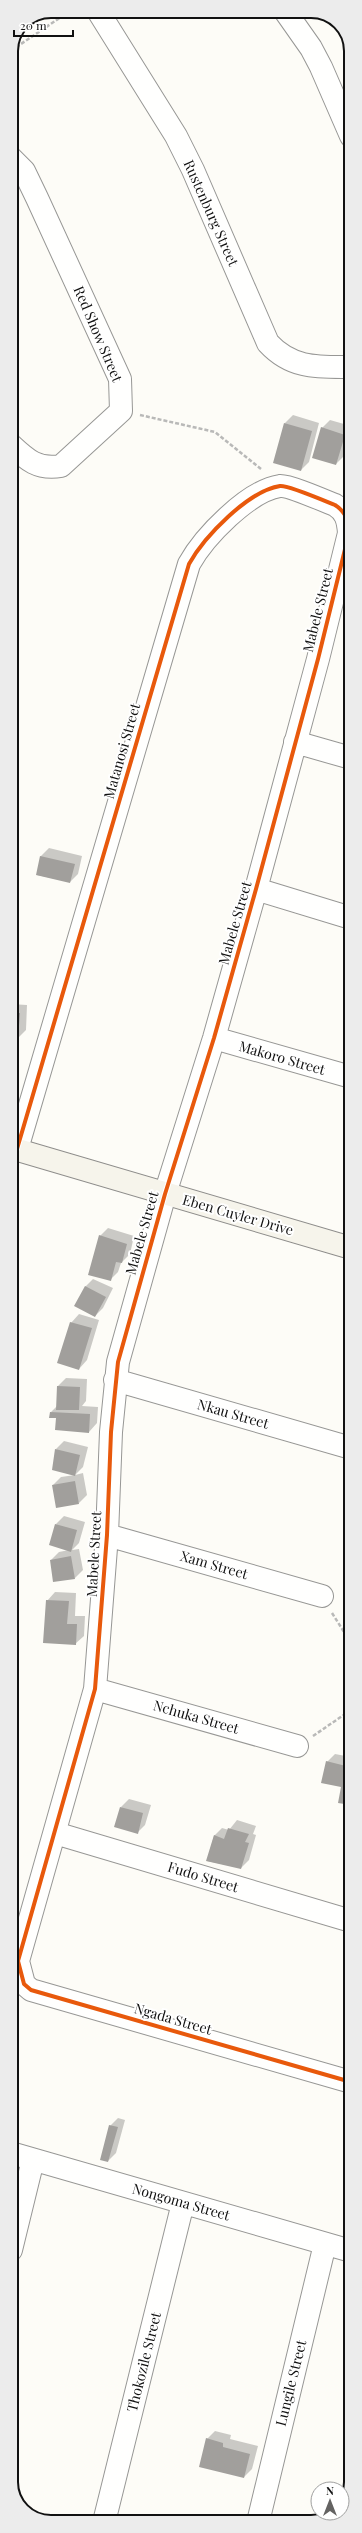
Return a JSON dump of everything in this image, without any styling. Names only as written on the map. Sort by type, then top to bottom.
[{"type":"street","name":"Rustenburg Street","points":[[102,18],[176,136],[193,170],[268,343],[278,354],[288,360],[305,366],[344,367]]},
{"type":"street","points":[[290,18],[314,55],[344,121]]},
{"type":"street","name":"Red Show Street","points":[[18,165],[24,171],[37,198],[120,379],[122,411]]},
{"type":"street","points":[[18,451],[37,466],[49,468],[61,466],[122,411]]},
{"type":"street","name":"Mabele Street","points":[[281,486],[335,504],[344,512]]},
{"type":"street","name":"Matanosi Street","points":[[18,1135],[184,575],[195,552],[215,530],[260,493],[281,486]]},
{"type":"street","name":"Mabele Street","points":[[20,1950],[19,1924],[55,1832],[95,1689],[107,1535],[115,1380],[165,1194],[214,1038],[256,889],[344,552]]},
{"type":"street","points":[[295,742],[344,756]]},
{"type":"street","points":[[256,889],[344,916]]},
{"type":"street","name":"Makoro Street","points":[[214,1038],[344,1075]]},
{"type":"street","name":"Eben Cuyler Drive","points":[[18,1149],[344,1246]]},
{"type":"street","name":"Nkau Street","points":[[115,1380],[344,1446]]},
{"type":"street","name":"Xam Street","points":[[107,1535],[322,1596]]},
{"type":"street","name":"Nchuka Street","points":[[95,1689],[297,1746]]},
{"type":"street","name":"Fudo Street","points":[[55,1832],[344,1919]]},
{"type":"street","name":"Ngada Street","points":[[20,1950],[19,1973],[24,1984],[31,1990],[344,2080]]},
{"type":"street","name":"Nongoma Street","points":[[18,2154],[344,2249]]},
{"type":"street","points":[[18,2223],[34,2160]]},
{"type":"street","name":"Thokozile Street","points":[[106,2515],[183,2203]]},
{"type":"street","name":"Lungile Street","points":[[260,2515],[325,2244]]},
{"type":"path","points":[[19,45],[60,18]]},
{"type":"path","points":[[122,411],[215,432],[281,486]]},
{"type":"path","points":[[322,1596],[344,1632]]},
{"type":"path","points":[[297,1746],[344,1715]]},
{"type":"building","points":[[284,423],[312,431],[301,471],[273,463]]},
{"type":"building","points":[[321,427],[344,435],[336,465],[312,458]]},
{"type":"building","points":[[40,856],[75,864],[70,883],[36,875]]},
{"type":"building","points":[[18,1013],[20,1013],[18,1039]]},
{"type":"building","points":[[99,1235],[127,1244],[122,1263],[116,1262],[111,1281],[88,1275]]},
{"type":"building","points":[[85,1286],[106,1297],[95,1317],[74,1306]]},
{"type":"building","points":[[70,1322],[92,1328],[79,1370],[57,1363]]},
{"type":"building","points":[[57,1386],[80,1387],[79,1410],[56,1410]]},
{"type":"building","points":[[50,1412],[90,1414],[89,1433],[55,1430],[56,1418],[49,1418]]},
{"type":"building","points":[[55,1449],[80,1455],[75,1476],[52,1470]]},
{"type":"building","points":[[75,1481],[79,1504],[56,1508],[52,1485]]},
{"type":"building","points":[[55,1524],[77,1530],[71,1552],[49,1545]]},
{"type":"building","points":[[71,1556],[75,1579],[53,1582],[50,1560]]},
{"type":"building","points":[[46,1600],[69,1601],[67,1624],[77,1624],[76,1645],[43,1643]]},
{"type":"building","points":[[326,1761],[344,1766],[344,1804],[338,1803],[341,1787],[321,1783]]},
{"type":"building","points":[[120,1807],[143,1813],[138,1834],[114,1827]]},
{"type":"building","points":[[228,1828],[249,1834],[245,1842],[249,1843],[241,1869],[206,1861],[214,1835],[224,1839]]},
{"type":"building","points":[[109,2125],[118,2127],[108,2162],[100,2160]]},
{"type":"building","points":[[206,2438],[223,2443],[223,2447],[250,2454],[244,2478],[199,2467]]},
{"type":"cycle path","points":[[18,1146],[189,564],[205,541],[228,517],[254,496],[280,486],[291,488],[335,505],[344,514]]},
{"type":"cycle path","points":[[18,1961],[95,1689],[107,1535],[111,1432],[118,1362],[165,1194],[214,1038],[256,889],[318,659],[344,553]]},
{"type":"cycle path","points":[[18,1961],[24,1984],[31,1990],[344,2080]]}]
